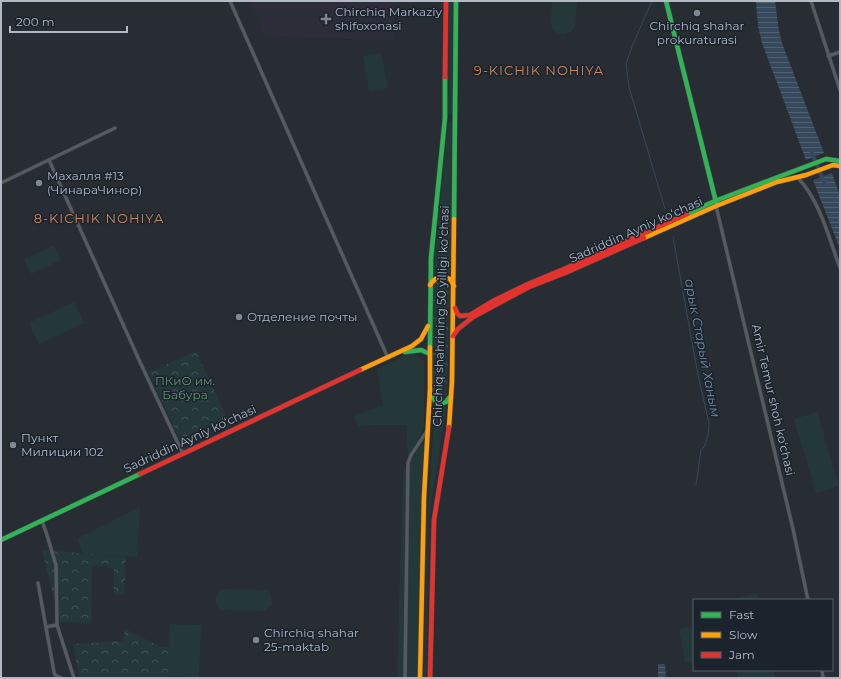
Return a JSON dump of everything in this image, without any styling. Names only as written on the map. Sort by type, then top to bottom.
[{"type":"main road","name":"Chirchiq shahrining 50 yilligi koʻchasi","points":[[420,678],[424,497],[430,389],[431,258],[445,118],[446,1]]},
{"type":"main road","name":"Chirchiq shahrining 50 yilligi koʻchasi","points":[[430,678],[434,520],[448,435],[451,390],[454,301],[454,118],[456,1]]},
{"type":"main road","name":"Amir Temur shoh ko‘chasi","points":[[666,1],[716,203]]},
{"type":"main road","points":[[445,118],[454,118]]},
{"type":"main road","name":"Sadriddin Ayniy ko‘chasi","points":[[454,301],[455,310],[458,315],[462,317],[470,315],[541,277],[564,269],[716,203],[826,159],[840,160]]},
{"type":"main road","name":"Sadriddin Ayniy ko‘chasi","points":[[452,336],[458,329],[473,318],[529,287],[565,273],[716,203],[777,182],[798,178],[833,165],[840,166]]},
{"type":"main road","points":[[430,286],[434,279],[442,276],[450,279],[454,287]]},
{"type":"main road","points":[[388,358],[419,341],[427,330],[430,320]]},
{"type":"main road","points":[[388,358],[414,350],[423,350],[430,354]]},
{"type":"main road","name":"Sadriddin Ayniy ko‘chasi","points":[[1,540],[388,358]]},
{"type":"main road","points":[[430,389],[433,399],[441,404],[448,400],[451,390]]},
{"type":"street","points":[[230,1],[388,358]]},
{"type":"street","points":[[810,1],[840,90]]},
{"type":"street","points":[[828,56],[840,52]]},
{"type":"street","points":[[1,183],[115,128]]},
{"type":"street","points":[[49,160],[183,454]]},
{"type":"street","points":[[798,178],[811,193],[840,268]]},
{"type":"street","name":"Amir Temur shoh ko‘chasi","points":[[716,203],[793,529],[808,599]]},
{"type":"street","points":[[405,678],[408,463],[411,455],[428,429]]},
{"type":"street","points":[[42,521],[56,565],[57,625],[74,678]]},
{"type":"street","points":[[38,584],[54,672],[61,678]]},
{"type":"street","points":[[46,627],[57,625]]},
{"type":"shaded area","name":"Chirchiq Markaziy shifoxonasi","points":[[249,1],[395,1],[393,41],[265,36]]},
{"type":"shaded area","points":[[756,1],[775,1],[782,43],[824,153],[806,160],[762,43],[758,26]]},
{"type":"shaded area","points":[[832,173],[840,196],[840,249],[813,180]]},
{"type":"shaded area","points":[[658,664],[665,664],[666,678],[658,678]]},
{"type":"green space","points":[[449,1],[453,1],[452,114],[448,114]]},
{"type":"green space","points":[[552,1],[577,1],[575,27],[569,33],[559,34],[553,30],[551,26]]},
{"type":"green space","points":[[381,53],[388,88],[369,91],[363,56]]},
{"type":"green space","points":[[448,122],[452,123],[451,274],[442,272],[433,274]]},
{"type":"green space","points":[[54,246],[61,260],[31,274],[24,259]]},
{"type":"green space","points":[[442,280],[447,282],[450,287],[447,394],[445,399],[441,401],[436,399],[433,394],[433,287],[436,282]]},
{"type":"green space","points":[[74,302],[84,323],[39,344],[29,323]]},
{"type":"green space","name":"ПКиО им. Бабура","points":[[196,351],[227,418],[180,440],[149,372]]},
{"type":"green space","points":[[408,354],[414,354],[424,361],[424,425],[422,432],[408,456],[406,425],[359,426],[353,417],[383,405],[377,369]]},
{"type":"green space","points":[[435,407],[446,407],[429,519],[426,678],[424,678],[427,519]]},
{"type":"green space","points":[[817,412],[839,486],[816,493],[794,419]]},
{"type":"green space","points":[[425,443],[418,678],[397,678],[403,473],[418,448]]},
{"type":"green space","points":[[140,507],[137,557],[83,554],[77,539]]},
{"type":"green space","points":[[42,550],[126,557],[124,595],[114,594],[114,570],[104,566],[92,567],[91,623],[60,622]]},
{"type":"green space","points":[[223,589],[266,590],[271,595],[272,604],[265,611],[222,610],[217,605],[215,599],[217,594]]},
{"type":"green space","points":[[757,593],[759,599],[730,599]]},
{"type":"green space","points":[[170,624],[201,625],[199,677],[168,676]]},
{"type":"green space","points":[[691,627],[693,636],[693,661],[685,663],[679,629]]},
{"type":"green space","points":[[125,629],[161,647],[169,647],[169,676],[199,678],[79,678],[73,644],[123,641]]},
{"type":"green space","points":[[736,671],[774,671],[776,678],[738,678]]},
{"type":"waterway","name":"арык Старый Ханым","points":[[652,1],[626,64],[629,87],[665,209]]},
{"type":"waterway","points":[[812,153],[824,182]]},
{"type":"waterway","name":"арык Старый Ханым","points":[[673,237],[698,375],[709,423],[708,436],[704,447],[701,450],[696,485]]},
{"type":"traffic: fast","points":[[454,219],[456,1]]},
{"type":"traffic: fast","points":[[666,1],[716,202]]},
{"type":"traffic: fast","points":[[430,347],[431,258],[445,118],[445,77]]},
{"type":"traffic: fast","points":[[687,214],[715,201],[826,159],[840,161]]},
{"type":"traffic: fast","points":[[405,352],[421,350],[430,354]]},
{"type":"traffic: fast","points":[[431,394],[435,401],[441,404],[446,402],[450,397]]},
{"type":"traffic: fast","points":[[1,540],[140,474]]},
{"type":"traffic: slow","points":[[644,238],[716,206],[777,182],[806,175],[833,165],[840,166]]},
{"type":"traffic: slow","points":[[449,427],[452,381],[454,219]]},
{"type":"traffic: slow","points":[[430,285],[434,280],[444,277],[450,279],[454,286]]},
{"type":"traffic: slow","points":[[360,370],[412,346],[421,339],[428,326]]},
{"type":"traffic: slow","points":[[420,678],[424,497],[430,389],[430,347]]},
{"type":"traffic: jam","points":[[445,77],[446,1]]},
{"type":"traffic: jam","points":[[455,308],[460,316],[470,315],[493,301],[528,284],[687,214]]},
{"type":"traffic: jam","points":[[453,336],[458,329],[473,317],[529,287],[565,273],[644,238]]},
{"type":"traffic: jam","points":[[140,474],[360,370]]},
{"type":"traffic: jam","points":[[430,678],[434,520],[449,427]]},
{"type":"place","name":"Chirchiq shahar prokuraturasi","points":[[697,13]]},
{"type":"place","name":"Chirchiq Markaziy shifoxonasi","points":[[326,19]]},
{"type":"place","name":"Махалля #13 (ЧинараЧинор)","points":[[39,183]]},
{"type":"place","name":"Отделение почты","points":[[239,317]]},
{"type":"place","name":"Пункт Милиции 102","points":[[13,445]]},
{"type":"place","name":"Chirchiq shahar 25-maktab","points":[[256,640]]},
{"type":"district","name":"9-KICHIK NOHIYA","points":[[539,70]]},
{"type":"district","name":"8-KICHIK NOHIYA","points":[[99,218]]}]
